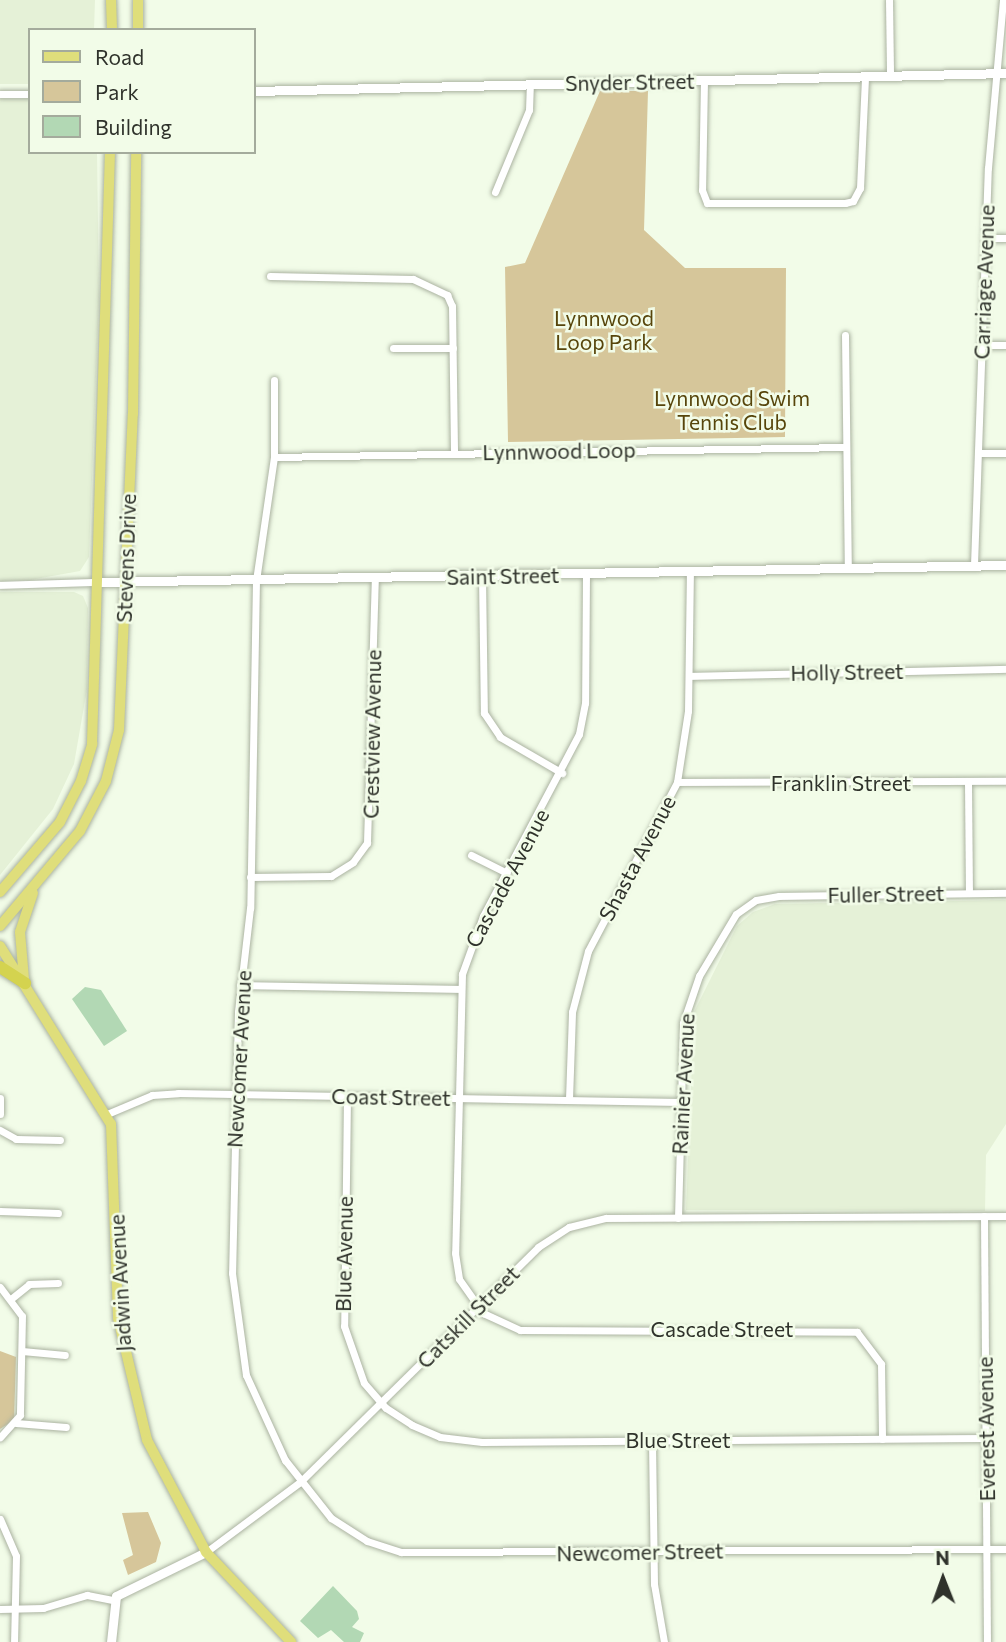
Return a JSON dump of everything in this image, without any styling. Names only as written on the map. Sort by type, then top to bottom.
[{"type":"highway","points":[[0,967],[25,983]]},
{"type":"main road","points":[[111,0],[112,28]]},
{"type":"main road","points":[[138,0],[138,28]]},
{"type":"main road","name":"Stevens Drive","points":[[0,892],[60,822],[90,756],[110,154]]},
{"type":"main road","name":"Stevens Drive","points":[[0,926],[80,831],[111,764],[121,714],[134,401],[135,154]]},
{"type":"main road","points":[[0,880],[16,875]]},
{"type":"main road","points":[[25,983],[20,932],[35,887]]},
{"type":"main road","name":"Jadwin Avenue","points":[[0,946],[107,1114],[116,1159],[117,1297],[126,1367],[147,1440],[206,1552],[291,1642]]},
{"type":"street","points":[[889,0],[890,76]]},
{"type":"street","name":"Carriage Avenue","points":[[974,565],[985,238],[1001,73],[1003,0]]},
{"type":"street","name":"Snyder Street","points":[[256,91],[1001,73]]},
{"type":"street","points":[[704,80],[702,190],[707,203],[845,203],[853,201],[860,188],[865,76]]},
{"type":"street","points":[[495,192],[529,110],[530,84]]},
{"type":"street","points":[[0,94],[28,94]]},
{"type":"street","points":[[985,238],[1006,238]]},
{"type":"street","points":[[270,276],[413,279],[432,285],[451,301],[454,453]]},
{"type":"street","points":[[845,335],[848,568]]},
{"type":"street","points":[[981,345],[1006,345]]},
{"type":"street","points":[[393,348],[453,348]]},
{"type":"street","points":[[256,580],[274,457],[274,380]]},
{"type":"street","name":"Lynnwood Loop","points":[[274,457],[846,447]]},
{"type":"street","points":[[978,453],[1006,453]]},
{"type":"street","name":"Saint Street","points":[[0,585],[1006,565]]},
{"type":"street","name":"Shasta Avenue","points":[[569,1099],[572,1012],[588,951],[677,782],[688,676],[690,572]]},
{"type":"street","name":"Cascade Avenue","points":[[477,1308],[464,1292],[455,1266],[460,989],[472,940],[562,773],[579,734],[585,704],[586,574]]},
{"type":"street","points":[[482,576],[484,713],[500,737],[562,773]]},
{"type":"street","name":"Crestview Avenue","points":[[250,877],[331,876],[354,862],[367,843],[375,578]]},
{"type":"street","name":"Newcomer Avenue","points":[[256,580],[250,877],[240,985],[235,1094],[236,1325],[258,1406],[300,1482]]},
{"type":"street","name":"Holly Street","points":[[688,676],[1006,669]]},
{"type":"street","name":"Franklin Street","points":[[677,782],[1006,781]]},
{"type":"street","points":[[968,782],[970,893]]},
{"type":"street","points":[[471,855],[507,873]]},
{"type":"street","name":"Fuller Street","points":[[766,897],[1006,893]]},
{"type":"street","name":"Rainier Avenue","points":[[678,1218],[683,1023],[692,991],[729,923],[745,906],[766,897]]},
{"type":"street","points":[[240,985],[460,989]]},
{"type":"street","name":"Coast Street","points":[[107,1114],[152,1095],[235,1094],[680,1102]]},
{"type":"street","name":"Blue Avenue","points":[[347,1096],[344,1326],[355,1365],[381,1402]]},
{"type":"street","points":[[0,1098],[0,1114]]},
{"type":"street","points":[[0,1130],[16,1139],[60,1140]]},
{"type":"street","points":[[0,1211],[58,1213]]},
{"type":"street","name":"Everest Avenue","points":[[984,1216],[987,1642]]},
{"type":"street","name":"Catskill Street","points":[[113,1600],[206,1552],[300,1482],[538,1247],[569,1227],[596,1219],[1006,1216]]},
{"type":"street","points":[[12,1298],[29,1283],[58,1283]]},
{"type":"street","points":[[0,1287],[21,1309],[22,1351],[16,1423],[0,1437]]},
{"type":"street","name":"Cascade Street","points":[[477,1308],[492,1321],[520,1330],[847,1329],[866,1338],[878,1354],[882,1438]]},
{"type":"street","points":[[22,1351],[65,1354]]},
{"type":"street","name":"Blue Street","points":[[381,1402],[412,1425],[455,1440],[986,1438]]},
{"type":"street","points":[[16,1423],[66,1427]]},
{"type":"street","points":[[652,1441],[653,1551],[664,1642]]},
{"type":"street","name":"Newcomer Street","points":[[300,1482],[340,1525],[401,1552],[1006,1549]]},
{"type":"street","points":[[0,1519],[16,1556],[14,1642]]},
{"type":"street","points":[[0,1609],[49,1607],[83,1596],[113,1600],[111,1642]]},
{"type":"shaded area","points":[[0,0],[95,0],[94,28],[28,28],[28,84],[0,84]]},
{"type":"shaded area","points":[[0,99],[28,99],[28,154],[97,154],[99,297],[89,557],[80,571],[30,580],[0,581]]},
{"type":"shaded area","points":[[0,592],[74,592],[83,596],[88,608],[87,689],[74,764],[53,809],[0,875]]},
{"type":"shaded area","points":[[1006,900],[1006,1124],[986,1155],[985,1211],[686,1210],[694,1012],[737,926],[753,912],[775,904]]},
{"type":"green space","name":"Lynnwood Loop Park","points":[[600,91],[648,91],[644,230],[685,268],[786,268],[785,437],[508,442],[505,267],[525,263]]},
{"type":"green space","points":[[0,1351],[16,1357],[14,1420],[0,1429]]},
{"type":"green space","points":[[148,1512],[161,1543],[156,1562],[128,1575],[123,1560],[133,1555],[122,1513]]},
{"type":"building","points":[[85,987],[101,990],[127,1031],[104,1046],[72,999]]},
{"type":"building","points":[[333,1586],[357,1611],[359,1619],[352,1627],[364,1633],[360,1642],[344,1642],[331,1630],[318,1638],[300,1621]]},
{"type":"park label","name":"Lynnwood Swim Tennis Club","points":[[732,410]]}]
